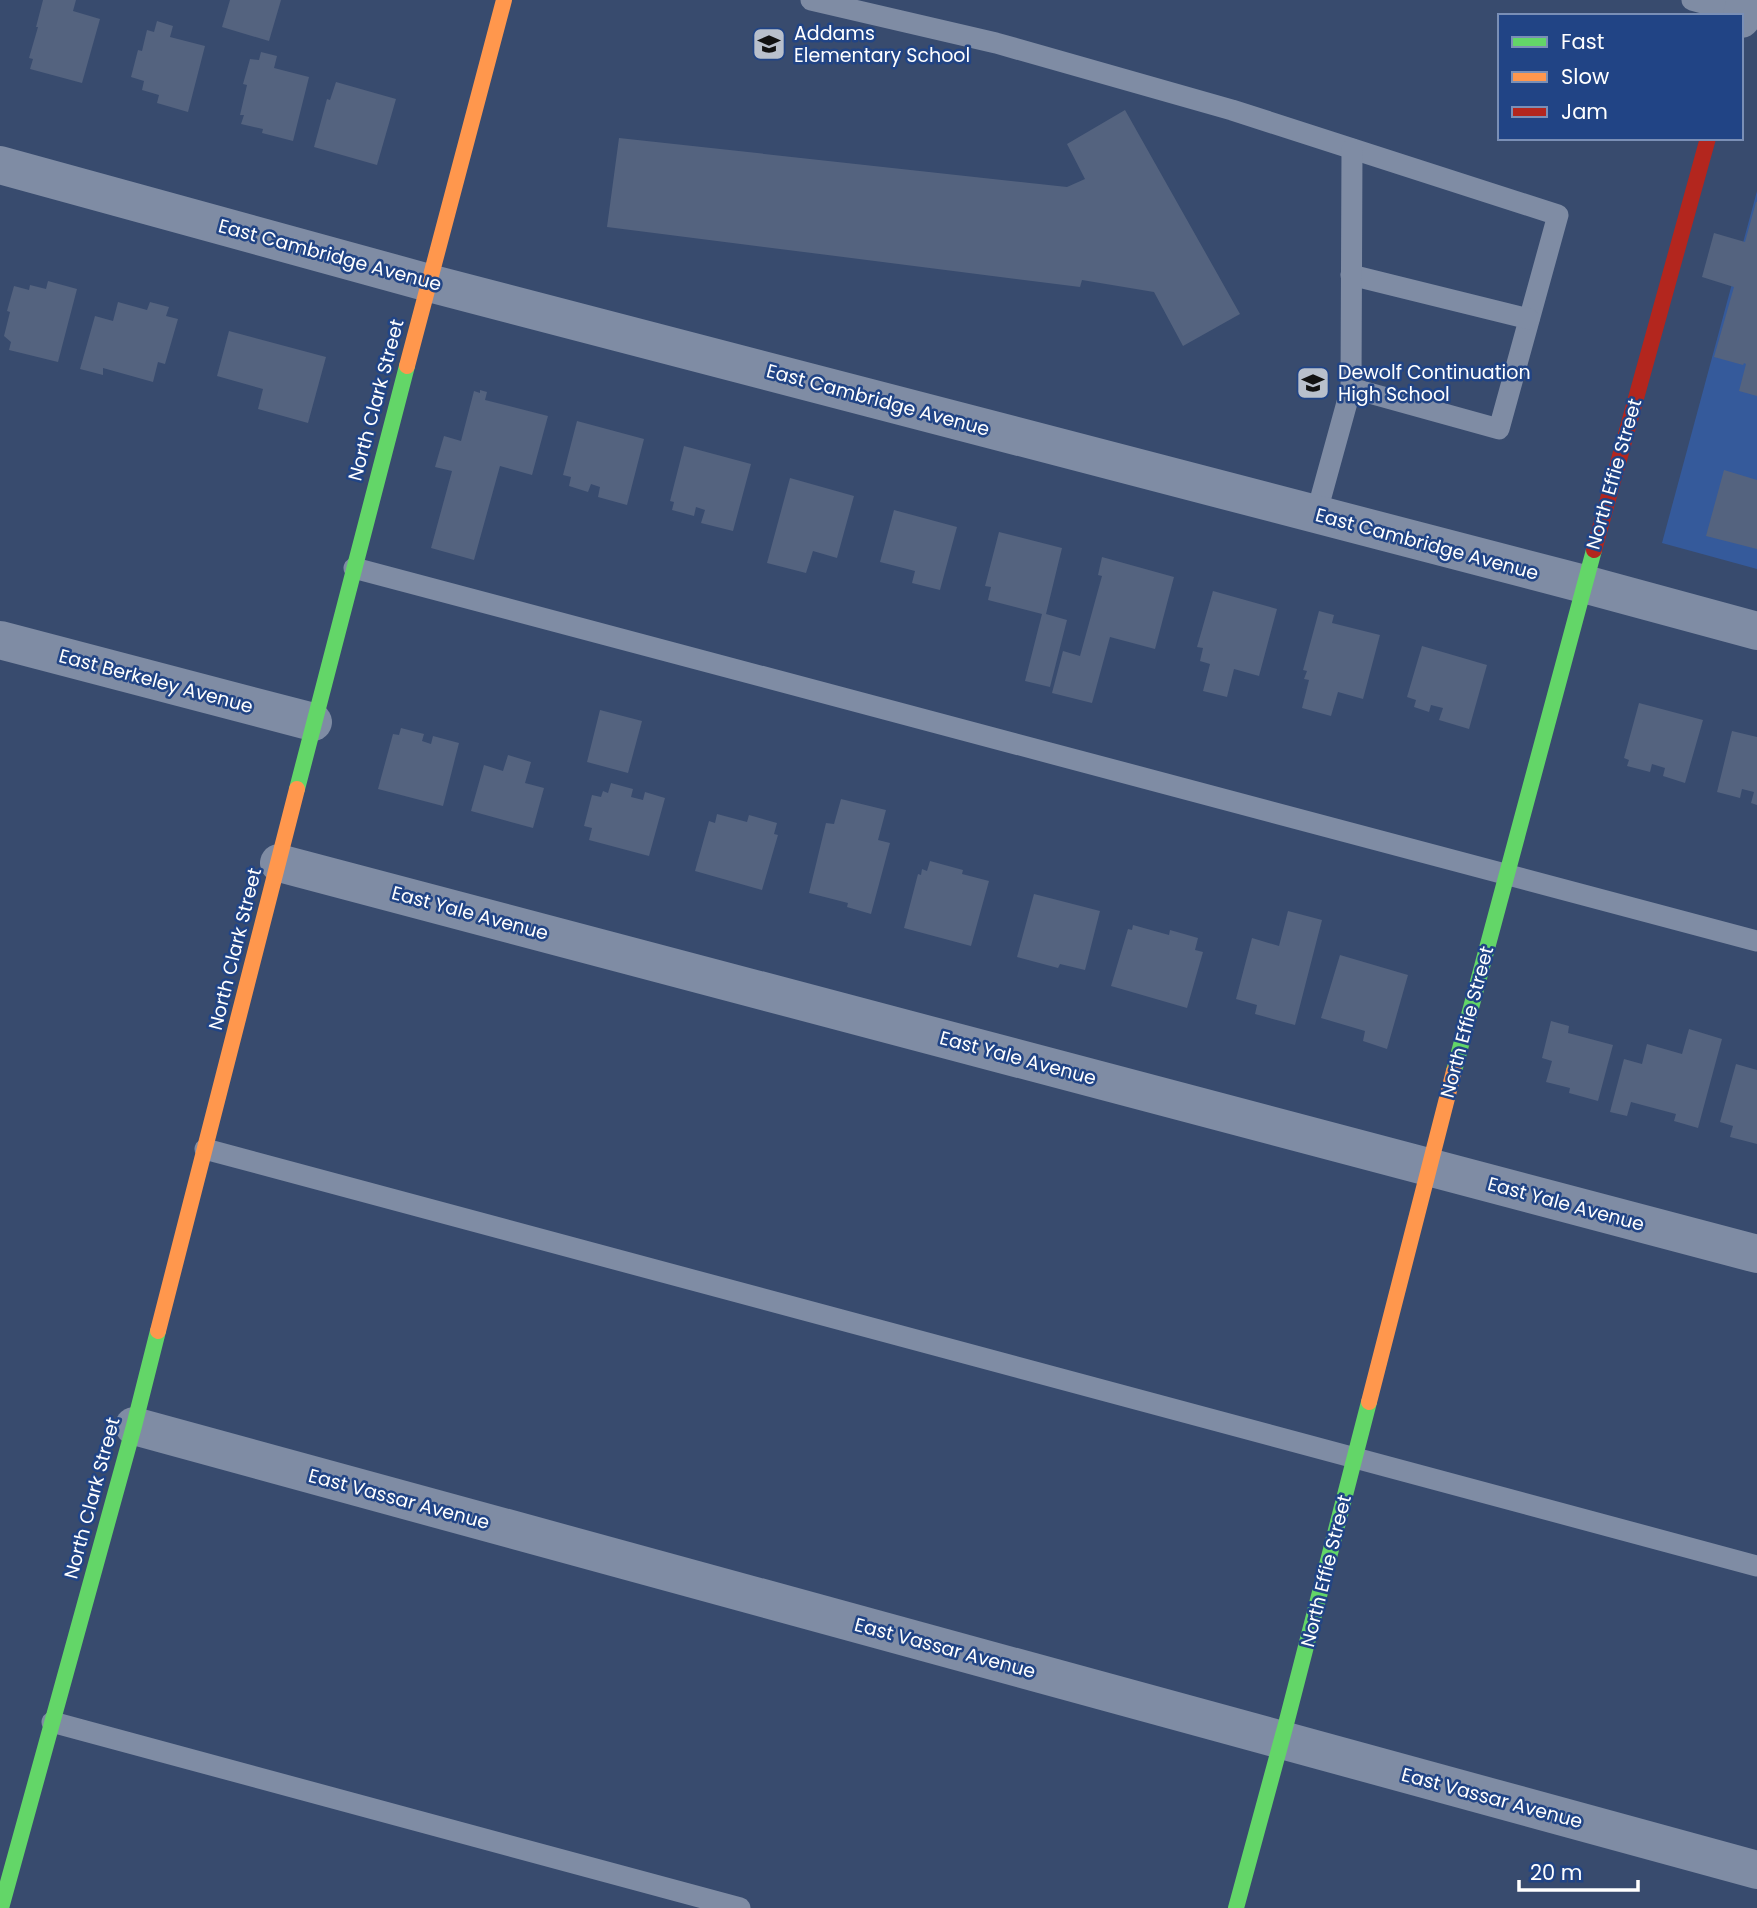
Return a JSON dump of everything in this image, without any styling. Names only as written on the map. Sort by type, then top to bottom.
[{"type":"street","name":"North Clark Street","points":[[1,1908],[134,1426],[313,722],[504,0]]},
{"type":"street","name":"North Effie Street","points":[[1236,1908],[1283,1741],[1506,874],[1707,140]]},
{"type":"street","name":"East Cambridge Avenue","points":[[0,165],[429,283],[1757,631]]},
{"type":"street","name":"East Berkeley Avenue","points":[[0,640],[313,722]]},
{"type":"street","name":"East Yale Avenue","points":[[279,863],[1757,1254]]},
{"type":"street","name":"East Vassar Avenue","points":[[134,1426],[1757,1871]]},
{"type":"lane","points":[[811,0],[996,43],[1231,110],[1558,215],[1499,429],[1352,388]]},
{"type":"lane","points":[[1692,0],[1747,12]]},
{"type":"lane","points":[[1316,515],[1352,388],[1352,149]]},
{"type":"lane","points":[[1352,275],[1529,319]]},
{"type":"lane","points":[[354,568],[1757,941]]},
{"type":"lane","points":[[205,1149],[1757,1566]]},
{"type":"lane","points":[[52,1722],[740,1908]]},
{"type":"shaded area","points":[[1757,191],[1757,569],[1662,543]]},
{"type":"building","points":[[43,0],[76,0],[73,11],[100,19],[82,83],[30,69],[33,59],[29,58]]},
{"type":"building","points":[[230,0],[281,0],[269,41],[222,27]]},
{"type":"building","points":[[157,21],[173,26],[170,37],[205,46],[188,112],[157,103],[159,95],[142,90],[144,81],[131,77],[147,30],[154,32]]},
{"type":"building","points":[[261,52],[277,56],[274,68],[309,77],[293,141],[241,124],[244,115],[240,115],[247,85],[243,84],[250,59],[259,60]]},
{"type":"building","points":[[336,82],[396,99],[377,165],[314,147],[327,99],[330,100]]},
{"type":"building","points":[[1125,110],[1240,314],[1183,346],[1154,292],[1082,280],[1080,287],[607,227],[619,138],[1067,187],[1085,179],[1067,144]]},
{"type":"building","points":[[1756,202],[1757,396],[1739,391],[1746,364],[1714,357],[1734,287],[1702,277],[1714,233],[1745,242]]},
{"type":"building","points":[[48,281],[77,289],[58,362],[9,350],[11,342],[4,336],[14,286],[29,290],[30,285],[46,289]]},
{"type":"building","points":[[118,302],[147,310],[150,302],[169,307],[166,316],[178,319],[165,364],[158,362],[153,382],[103,368],[103,375],[80,369],[95,316],[113,321]]},
{"type":"building","points":[[229,331],[326,357],[308,423],[258,409],[263,389],[217,376]]},
{"type":"building","points":[[480,390],[487,392],[485,400],[548,416],[532,475],[500,466],[474,560],[431,548],[452,471],[435,467],[444,436],[461,441],[474,391],[480,393]]},
{"type":"building","points":[[577,421],[644,439],[627,505],[598,497],[600,487],[591,484],[588,492],[569,486],[571,477],[563,475]]},
{"type":"building","points":[[684,446],[751,464],[733,531],[701,523],[705,510],[696,507],[694,516],[672,510],[674,502],[670,501]]},
{"type":"building","points":[[1724,470],[1757,480],[1757,549],[1706,536]]},
{"type":"building","points":[[790,478],[854,496],[837,558],[813,551],[806,573],[767,563]]},
{"type":"building","points":[[894,510],[957,527],[940,590],[912,583],[915,571],[880,562]]},
{"type":"building","points":[[999,532],[1062,548],[1046,614],[1067,620],[1050,687],[1025,681],[1042,614],[988,600],[991,587],[985,586]]},
{"type":"building","points":[[1102,557],[1174,577],[1155,649],[1110,637],[1092,703],[1052,693],[1063,651],[1080,656],[1102,576],[1098,575]]},
{"type":"building","points":[[1213,591],[1277,609],[1259,676],[1234,669],[1227,697],[1203,691],[1210,664],[1200,661],[1203,648],[1197,647]]},
{"type":"building","points":[[1319,611],[1334,615],[1332,623],[1380,635],[1363,699],[1338,692],[1331,716],[1302,708],[1309,680],[1304,679],[1307,671],[1303,670]]},
{"type":"building","points":[[1422,646],[1487,665],[1469,729],[1439,720],[1443,708],[1431,705],[1429,712],[1414,707],[1416,700],[1407,697]]},
{"type":"building","points":[[1639,703],[1703,720],[1685,783],[1663,776],[1665,768],[1652,764],[1650,772],[1627,766],[1629,760],[1624,758]]},
{"type":"building","points":[[600,710],[642,721],[628,773],[587,762]]},
{"type":"building","points":[[401,728],[424,734],[422,741],[431,744],[433,736],[459,743],[443,806],[378,789],[393,734],[399,735]]},
{"type":"building","points":[[1732,731],[1757,737],[1757,805],[1751,803],[1754,792],[1742,789],[1740,798],[1717,792]]},
{"type":"building","points":[[508,755],[531,762],[525,783],[544,788],[533,828],[471,811],[484,765],[503,771]]},
{"type":"building","points":[[611,783],[633,789],[631,797],[643,800],[645,792],[665,798],[649,856],[589,840],[592,828],[584,826],[592,795],[601,797],[603,791],[608,793]]},
{"type":"building","points":[[841,799],[886,810],[878,840],[890,843],[871,914],[847,907],[848,903],[809,893],[826,823],[834,824]]},
{"type":"building","points":[[717,814],[747,822],[749,815],[777,823],[774,834],[778,835],[762,890],[695,871],[709,821],[715,823]]},
{"type":"building","points":[[930,861],[989,881],[971,946],[904,928],[918,874],[921,875],[922,869],[927,871]]},
{"type":"building","points":[[1034,894],[1100,911],[1085,970],[1060,964],[1058,968],[1017,957]]},
{"type":"building","points":[[1288,911],[1322,920],[1295,1025],[1255,1014],[1257,1005],[1236,999],[1252,938],[1279,946]]},
{"type":"building","points":[[1133,925],[1169,935],[1170,930],[1198,938],[1195,950],[1203,952],[1187,1008],[1111,986],[1128,929],[1132,930]]},
{"type":"building","points":[[1340,955],[1408,975],[1387,1049],[1363,1041],[1365,1031],[1321,1018]]},
{"type":"building","points":[[1551,1021],[1569,1026],[1568,1033],[1613,1045],[1598,1101],[1569,1093],[1570,1088],[1546,1082],[1552,1061],[1542,1058]]},
{"type":"building","points":[[1689,1029],[1722,1039],[1698,1128],[1674,1121],[1676,1114],[1631,1102],[1627,1116],[1610,1112],[1624,1059],[1642,1064],[1647,1044],[1682,1054]]},
{"type":"building","points":[[1736,1064],[1757,1070],[1757,1144],[1730,1137],[1733,1126],[1720,1122]]},
{"type":"traffic: fast","points":[[297,789],[407,366]]},
{"type":"traffic: fast","points":[[1454,1071],[1594,550]]},
{"type":"traffic: fast","points":[[1,1908],[158,1331]]},
{"type":"traffic: fast","points":[[1236,1908],[1369,1402]]},
{"type":"traffic: slow","points":[[407,366],[504,0]]},
{"type":"traffic: slow","points":[[158,1331],[297,789]]},
{"type":"traffic: slow","points":[[1369,1402],[1454,1071]]},
{"type":"traffic: jam","points":[[1594,550],[1707,140]]},
{"type":"place","name":"Addams Elementary School","points":[[769,44]]},
{"type":"place","name":"Dewolf Continuation High School","points":[[1313,383]]}]
